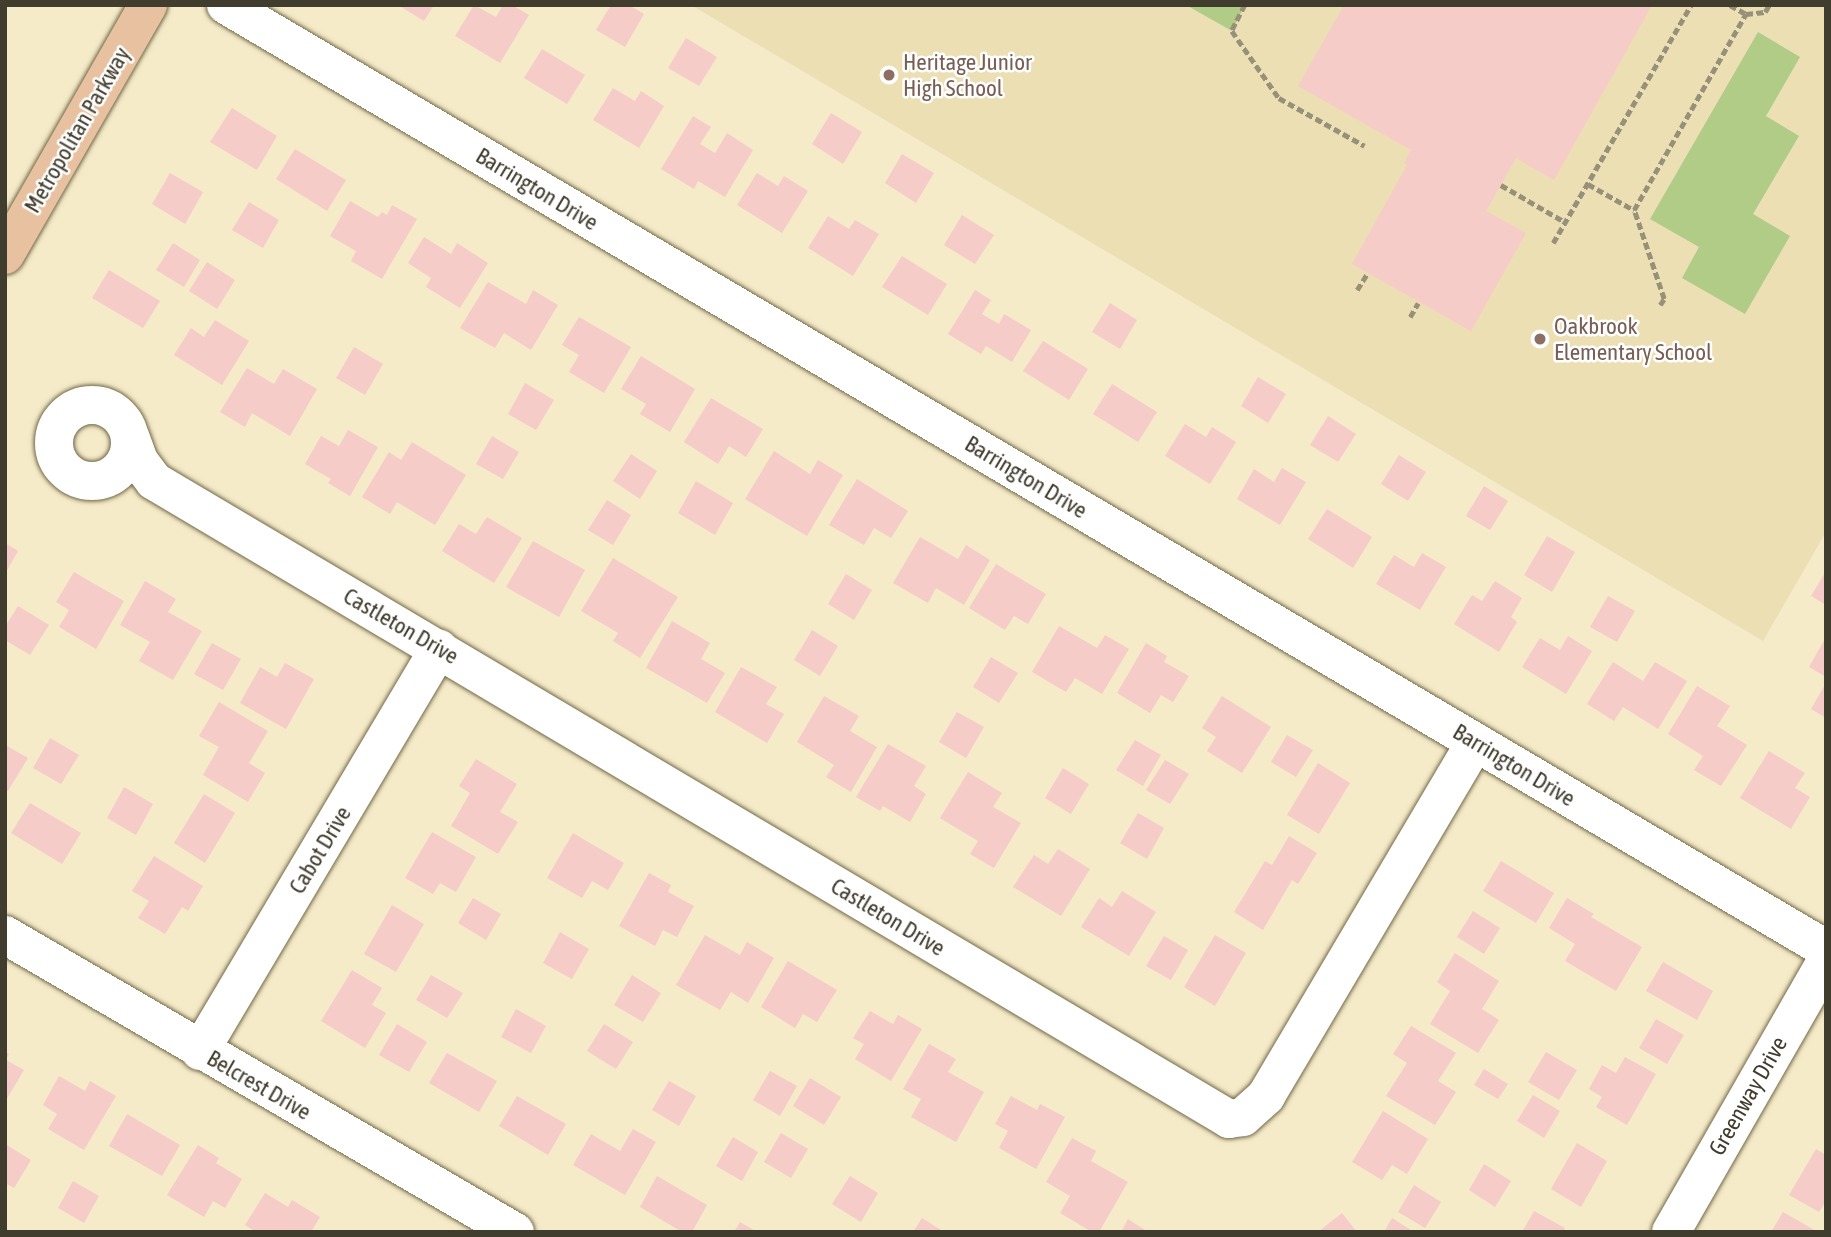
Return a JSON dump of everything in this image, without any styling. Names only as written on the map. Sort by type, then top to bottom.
[{"type":"main road","name":"Metropolitan Parkway","points":[[5,255],[148,5]]},
{"type":"street","name":"Barrington Drive","points":[[226,5],[1826,949]]},
{"type":"street","name":"Castleton Drive","points":[[154,481],[139,461],[130,436],[117,414],[92,405],[67,414],[59,425],[54,437],[55,451],[68,473],[92,482],[131,477],[154,481],[1229,1119],[1243,1117],[1266,1096],[1475,742]]},
{"type":"street","points":[[106,480],[125,462],[130,450],[130,436]]},
{"type":"street","name":"Cabot Drive","points":[[200,1051],[439,649]]},
{"type":"street","name":"Belcrest Drive","points":[[5,935],[200,1051],[515,1232]]},
{"type":"street","name":"Greenway Drive","points":[[1671,1232],[1826,961]]},
{"type":"path","points":[[1245,5],[1231,31],[1279,98],[1365,146]]},
{"type":"path","points":[[1553,243],[1691,5]]},
{"type":"path","points":[[1730,5],[1746,14],[1765,12],[1769,5]]},
{"type":"path","points":[[1634,210],[1746,14]]},
{"type":"path","points":[[1588,184],[1634,210],[1664,299],[1660,305]]},
{"type":"path","points":[[1501,185],[1565,222]]},
{"type":"path","points":[[1357,290],[1367,274]]},
{"type":"path","points":[[1410,317],[1419,303]]},
{"type":"shaded area","name":"Oakbrook Elementary School","points":[[691,5],[1826,5],[1826,532],[1763,641]]},
{"type":"green space","points":[[1186,5],[1245,5],[1232,31]]},
{"type":"green space","points":[[1758,32],[1800,57],[1766,116],[1799,136],[1753,214],[1790,236],[1745,314],[1682,278],[1699,247],[1650,219]]},
{"type":"building","points":[[398,5],[434,5],[424,21]]},
{"type":"building","points":[[474,5],[496,17],[503,5],[512,5],[529,15],[500,63],[455,36]]},
{"type":"building","points":[[611,5],[629,5],[644,14],[625,47],[596,30]]},
{"type":"building","points":[[1344,5],[1652,5],[1554,180],[1516,158],[1486,211],[1526,233],[1471,331],[1352,264],[1407,165],[1404,163],[1411,150],[1298,86]]},
{"type":"building","points":[[686,38],[717,57],[699,86],[668,68]]},
{"type":"building","points":[[542,49],[585,75],[567,104],[524,78]]},
{"type":"building","points":[[613,88],[635,101],[641,91],[664,106],[639,148],[593,120]]},
{"type":"building","points":[[232,108],[277,136],[257,170],[210,142]]},
{"type":"building","points":[[831,113],[862,132],[843,164],[812,144]]},
{"type":"building","points":[[693,116],[711,127],[700,144],[715,153],[727,133],[753,150],[725,197],[698,181],[694,189],[661,169]]},
{"type":"building","points":[[295,149],[346,180],[327,211],[276,179]]},
{"type":"building","points":[[902,154],[934,173],[916,203],[885,183]]},
{"type":"building","points":[[170,173],[203,192],[185,224],[152,204]]},
{"type":"building","points":[[757,173],[778,186],[784,176],[808,191],[782,233],[737,205]]},
{"type":"building","points":[[350,201],[378,217],[382,212],[387,215],[392,205],[417,219],[382,279],[351,261],[356,251],[330,236]]},
{"type":"building","points":[[249,202],[279,220],[263,248],[232,230]]},
{"type":"building","points":[[962,215],[994,235],[975,264],[944,245]]},
{"type":"building","points":[[828,216],[849,229],[855,220],[879,234],[853,276],[808,248]]},
{"type":"building","points":[[424,237],[451,254],[457,243],[488,263],[460,308],[426,287],[431,278],[408,263]]},
{"type":"building","points":[[173,243],[200,260],[184,287],[156,270]]},
{"type":"building","points":[[902,256],[947,284],[928,315],[882,287]]},
{"type":"building","points":[[207,262],[235,280],[217,309],[189,291]]},
{"type":"building","points":[[109,270],[160,301],[143,328],[92,298]]},
{"type":"building","points":[[488,282],[526,304],[533,290],[558,305],[531,350],[504,333],[495,348],[460,328]]},
{"type":"building","points":[[975,290],[991,300],[982,314],[999,324],[1004,314],[1031,330],[1012,362],[986,346],[981,354],[948,334]]},
{"type":"building","points":[[1110,303],[1137,320],[1120,349],[1092,332]]},
{"type":"building","points":[[579,317],[631,347],[604,393],[569,372],[579,355],[562,345]]},
{"type":"building","points":[[215,320],[249,341],[222,385],[174,355],[191,328],[204,337]]},
{"type":"building","points":[[1043,341],[1088,369],[1069,400],[1023,371]]},
{"type":"building","points":[[354,347],[383,364],[365,395],[336,378]]},
{"type":"building","points":[[641,356],[695,389],[670,432],[640,414],[646,404],[621,389]]},
{"type":"building","points":[[247,368],[274,384],[283,369],[317,389],[290,436],[252,413],[245,427],[220,412]]},
{"type":"building","points":[[1258,377],[1286,394],[1268,423],[1241,406]]},
{"type":"building","points":[[525,383],[554,400],[536,430],[508,414]]},
{"type":"building","points":[[1112,384],[1157,412],[1138,442],[1093,414]]},
{"type":"building","points":[[711,398],[763,429],[746,457],[729,446],[718,464],[684,442]]},
{"type":"building","points":[[1328,416],[1356,434],[1338,462],[1310,445]]},
{"type":"building","points":[[1185,424],[1206,437],[1212,427],[1236,442],[1210,484],[1165,456]]},
{"type":"building","points":[[348,430],[378,447],[350,496],[328,483],[331,479],[305,464],[321,436],[339,446]]},
{"type":"building","points":[[492,436],[519,452],[503,479],[476,464]]},
{"type":"building","points":[[412,442],[466,475],[435,525],[397,502],[390,514],[362,497],[389,452],[401,460]]},
{"type":"building","points":[[774,451],[810,474],[818,460],[843,475],[807,536],[745,499]]},
{"type":"building","points":[[631,454],[657,471],[640,499],[613,481]]},
{"type":"building","points":[[1399,455],[1426,472],[1408,501],[1381,484]]},
{"type":"building","points":[[1282,468],[1306,482],[1280,525],[1237,499],[1254,469],[1274,482]]},
{"type":"building","points":[[857,479],[908,511],[891,538],[874,528],[864,545],[829,525]]},
{"type":"building","points":[[696,481],[733,503],[715,535],[678,513]]},
{"type":"building","points":[[1484,486],[1508,501],[1490,530],[1466,516]]},
{"type":"building","points":[[607,500],[631,515],[613,545],[588,530]]},
{"type":"building","points":[[1327,509],[1372,537],[1353,568],[1308,539]]},
{"type":"building","points":[[487,517],[522,538],[494,583],[442,551],[459,524],[476,534]]},
{"type":"building","points":[[1547,536],[1575,552],[1552,592],[1524,575]]},
{"type":"building","points":[[920,537],[958,559],[966,545],[990,560],[964,605],[936,588],[928,603],[893,583]]},
{"type":"building","points":[[533,541],[585,570],[559,617],[506,587]]},
{"type":"building","points":[[5,543],[18,551],[5,574]]},
{"type":"building","points":[[1422,553],[1446,567],[1420,610],[1376,584],[1394,555],[1414,567]]},
{"type":"building","points":[[613,558],[678,597],[640,658],[613,641],[618,633],[581,611]]},
{"type":"building","points":[[996,564],[1046,594],[1028,624],[1014,616],[1005,630],[969,608]]},
{"type":"building","points":[[1826,571],[1826,605],[1811,596]]},
{"type":"building","points":[[74,572],[124,601],[96,649],[59,627],[69,610],[56,602]]},
{"type":"building","points":[[846,574],[872,590],[854,620],[828,604]]},
{"type":"building","points":[[145,581],[176,599],[168,612],[202,631],[173,680],[139,661],[150,642],[120,625]]},
{"type":"building","points":[[1495,581],[1522,598],[1511,617],[1517,622],[1499,652],[1454,624],[1472,595],[1482,601]]},
{"type":"building","points":[[1608,596],[1635,611],[1617,642],[1590,627]]},
{"type":"building","points":[[18,606],[49,625],[30,655],[5,640],[5,627]]},
{"type":"building","points":[[672,621],[710,643],[701,659],[725,673],[707,703],[646,668]]},
{"type":"building","points":[[1059,626],[1097,648],[1105,635],[1129,649],[1102,694],[1075,678],[1066,692],[1032,672]]},
{"type":"building","points":[[812,630],[838,646],[820,676],[794,660]]},
{"type":"building","points":[[1568,636],[1592,651],[1566,694],[1522,667],[1540,638],[1560,650]]},
{"type":"building","points":[[1826,637],[1826,677],[1809,667]]},
{"type":"building","points":[[212,643],[241,659],[223,690],[194,674]]},
{"type":"building","points":[[1146,643],[1167,656],[1164,662],[1189,676],[1173,702],[1161,695],[1150,713],[1117,693]]},
{"type":"building","points":[[991,657],[1018,673],[999,703],[973,687]]},
{"type":"building","points":[[1613,662],[1643,681],[1655,662],[1687,681],[1658,729],[1623,707],[1614,721],[1587,704]]},
{"type":"building","points":[[285,663],[314,679],[286,729],[240,703],[260,667],[277,677]]},
{"type":"building","points":[[741,667],[777,687],[766,704],[784,714],[767,743],[715,712]]},
{"type":"building","points":[[1826,683],[1826,718],[1811,709]]},
{"type":"building","points":[[1697,686],[1730,706],[1717,726],[1747,745],[1721,786],[1694,770],[1703,756],[1668,734]]},
{"type":"building","points":[[824,696],[859,716],[850,731],[877,747],[851,792],[826,777],[834,765],[797,742]]},
{"type":"building","points":[[1222,696],[1271,727],[1242,773],[1207,751],[1216,737],[1202,728]]},
{"type":"building","points":[[219,702],[268,731],[249,763],[265,773],[248,802],[203,775],[219,747],[199,736]]},
{"type":"building","points":[[957,712],[984,727],[966,758],[939,742]]},
{"type":"building","points":[[1287,735],[1313,750],[1296,777],[1271,762]]},
{"type":"building","points":[[50,738],[79,755],[61,784],[33,768]]},
{"type":"building","points":[[1135,740],[1161,755],[1143,786],[1116,770]]},
{"type":"building","points":[[888,744],[926,766],[914,786],[926,794],[910,822],[883,806],[880,811],[856,797]]},
{"type":"building","points":[[5,745],[28,758],[8,791],[5,790]]},
{"type":"building","points":[[1769,751],[1805,773],[1795,788],[1810,797],[1791,829],[1740,798]]},
{"type":"building","points":[[476,759],[517,784],[500,812],[518,822],[498,854],[451,826],[470,793],[459,786]]},
{"type":"building","points":[[1165,760],[1189,774],[1170,804],[1146,790]]},
{"type":"building","points":[[1318,763],[1350,783],[1319,834],[1287,815]]},
{"type":"building","points":[[1063,768],[1089,784],[1071,814],[1045,798]]},
{"type":"building","points":[[968,772],[1002,793],[993,807],[1021,823],[994,868],[970,854],[978,841],[940,818]]},
{"type":"building","points":[[124,787],[153,804],[136,835],[107,818]]},
{"type":"building","points":[[204,794],[235,813],[205,863],[174,843]]},
{"type":"building","points":[[30,803],[81,833],[62,864],[11,833]]},
{"type":"building","points":[[1138,813],[1164,828],[1147,859],[1120,843]]},
{"type":"building","points":[[432,832],[476,857],[456,892],[440,883],[433,894],[405,878]]},
{"type":"building","points":[[573,833],[624,863],[608,890],[592,881],[582,898],[547,878]]},
{"type":"building","points":[[1289,836],[1317,853],[1298,884],[1292,880],[1263,930],[1234,912],[1265,861],[1272,865]]},
{"type":"building","points":[[1058,849],[1090,869],[1061,916],[1013,887],[1034,855],[1048,864]]},
{"type":"building","points":[[154,856],[203,886],[188,911],[182,907],[165,934],[138,918],[149,901],[132,891]]},
{"type":"building","points":[[1501,861],[1554,893],[1536,923],[1483,891]]},
{"type":"building","points":[[649,873],[671,885],[668,892],[694,906],[677,937],[663,930],[655,946],[619,926]]},
{"type":"building","points":[[1122,891],[1156,912],[1129,956],[1081,927],[1099,898],[1112,907]]},
{"type":"building","points":[[473,898],[501,914],[486,940],[458,923]]},
{"type":"building","points":[[1567,898],[1594,914],[1591,917],[1642,947],[1616,991],[1565,961],[1575,944],[1549,928]]},
{"type":"building","points":[[392,905],[424,924],[396,972],[364,954]]},
{"type":"building","points":[[1473,911],[1500,928],[1484,954],[1457,937]]},
{"type":"building","points":[[560,932],[589,949],[572,979],[543,963]]},
{"type":"building","points":[[705,935],[740,955],[747,942],[774,958],[748,1003],[731,992],[720,1010],[676,985]]},
{"type":"building","points":[[1215,935],[1246,953],[1215,1006],[1184,987]]},
{"type":"building","points":[[1164,936],[1188,950],[1171,980],[1146,966]]},
{"type":"building","points":[[1455,953],[1499,981],[1482,1009],[1499,1020],[1478,1053],[1430,1024],[1450,991],[1437,982]]},
{"type":"building","points":[[788,961],[837,990],[817,1022],[803,1014],[795,1028],[761,1007]]},
{"type":"building","points":[[1663,962],[1713,991],[1697,1020],[1646,991]]},
{"type":"building","points":[[352,970],[382,988],[372,1005],[386,1013],[365,1048],[321,1021]]},
{"type":"building","points":[[431,975],[463,993],[447,1018],[416,1000]]},
{"type":"building","points":[[632,975],[661,993],[643,1022],[614,1005]]},
{"type":"building","points":[[516,1009],[546,1026],[531,1053],[501,1037]]},
{"type":"building","points":[[870,1011],[893,1024],[898,1015],[922,1029],[891,1081],[855,1059],[864,1044],[853,1038]]},
{"type":"building","points":[[1656,1019],[1684,1035],[1667,1064],[1639,1048]]},
{"type":"building","points":[[397,1024],[427,1042],[409,1072],[379,1055]]},
{"type":"building","points":[[604,1024],[633,1042],[616,1069],[587,1051]]},
{"type":"building","points":[[1411,1026],[1456,1053],[1438,1081],[1456,1092],[1435,1125],[1386,1096],[1407,1063],[1393,1054]]},
{"type":"building","points":[[929,1044],[956,1059],[948,1072],[984,1092],[956,1142],[911,1117],[921,1099],[903,1089]]},
{"type":"building","points":[[5,1052],[9,1054],[6,1060],[24,1070],[5,1102]]},
{"type":"building","points":[[1546,1052],[1577,1070],[1559,1100],[1528,1082]]},
{"type":"building","points":[[447,1053],[497,1081],[479,1112],[429,1083]]},
{"type":"building","points":[[1625,1057],[1656,1074],[1627,1125],[1596,1107],[1602,1097],[1589,1089],[1602,1065],[1616,1073]]},
{"type":"building","points":[[1484,1069],[1508,1084],[1498,1099],[1474,1085]]},
{"type":"building","points":[[770,1071],[797,1086],[780,1116],[753,1100]]},
{"type":"building","points":[[59,1076],[85,1091],[90,1081],[116,1096],[84,1150],[48,1129],[57,1114],[43,1105]]},
{"type":"building","points":[[810,1078],[841,1097],[824,1125],[793,1106]]},
{"type":"building","points":[[669,1081],[696,1096],[679,1126],[652,1110]]},
{"type":"building","points":[[1533,1095],[1560,1111],[1544,1138],[1517,1121]]},
{"type":"building","points":[[517,1096],[566,1124],[548,1155],[499,1126]]},
{"type":"building","points":[[1011,1096],[1037,1110],[1040,1104],[1065,1117],[1036,1169],[999,1148],[1008,1131],[995,1124]]},
{"type":"building","points":[[1383,1111],[1428,1139],[1407,1174],[1392,1165],[1382,1180],[1352,1162]]},
{"type":"building","points":[[127,1114],[180,1145],[162,1176],[109,1146]]},
{"type":"building","points":[[633,1129],[656,1142],[625,1195],[573,1165],[591,1134],[620,1151]]},
{"type":"building","points":[[781,1133],[808,1149],[791,1178],[764,1162]]},
{"type":"building","points":[[733,1137],[758,1152],[742,1181],[716,1166]]},
{"type":"building","points":[[1072,1138],[1096,1151],[1091,1161],[1128,1182],[1099,1232],[1092,1232],[1060,1213],[1070,1196],[1046,1182]]},
{"type":"building","points":[[1577,1143],[1607,1161],[1581,1207],[1551,1189]]},
{"type":"building","points":[[5,1144],[31,1160],[14,1188],[5,1183]]},
{"type":"building","points":[[198,1145],[219,1158],[216,1163],[242,1179],[225,1208],[213,1201],[204,1217],[167,1195]]},
{"type":"building","points":[[1816,1149],[1826,1155],[1826,1201],[1819,1212],[1789,1195]]},
{"type":"building","points":[[1484,1164],[1511,1181],[1495,1207],[1469,1190]]},
{"type":"building","points":[[657,1176],[707,1205],[692,1232],[682,1232],[640,1207]]},
{"type":"building","points":[[850,1176],[878,1193],[861,1222],[832,1204]]},
{"type":"building","points":[[73,1181],[99,1196],[84,1223],[58,1208]]},
{"type":"building","points":[[1414,1185],[1441,1202],[1425,1228],[1398,1212]]},
{"type":"building","points":[[265,1193],[288,1207],[292,1200],[320,1217],[311,1232],[256,1232],[245,1225]]},
{"type":"building","points":[[1534,1211],[1565,1228],[1563,1232],[1522,1232]]},
{"type":"building","points":[[1783,1212],[1818,1232],[1771,1232]]},
{"type":"building","points":[[1342,1213],[1357,1232],[1318,1232]]},
{"type":"building","points":[[922,1218],[944,1232],[913,1232]]},
{"type":"building","points":[[1392,1218],[1414,1232],[1384,1232]]},
{"type":"building","points":[[1128,1219],[1148,1232],[1121,1232]]},
{"type":"building","points":[[740,1222],[757,1232],[734,1232]]},
{"type":"place","name":"Heritage Junior High School","points":[[889,75]]},
{"type":"place","name":"Oakbrook Elementary School","points":[[1540,339]]}]
